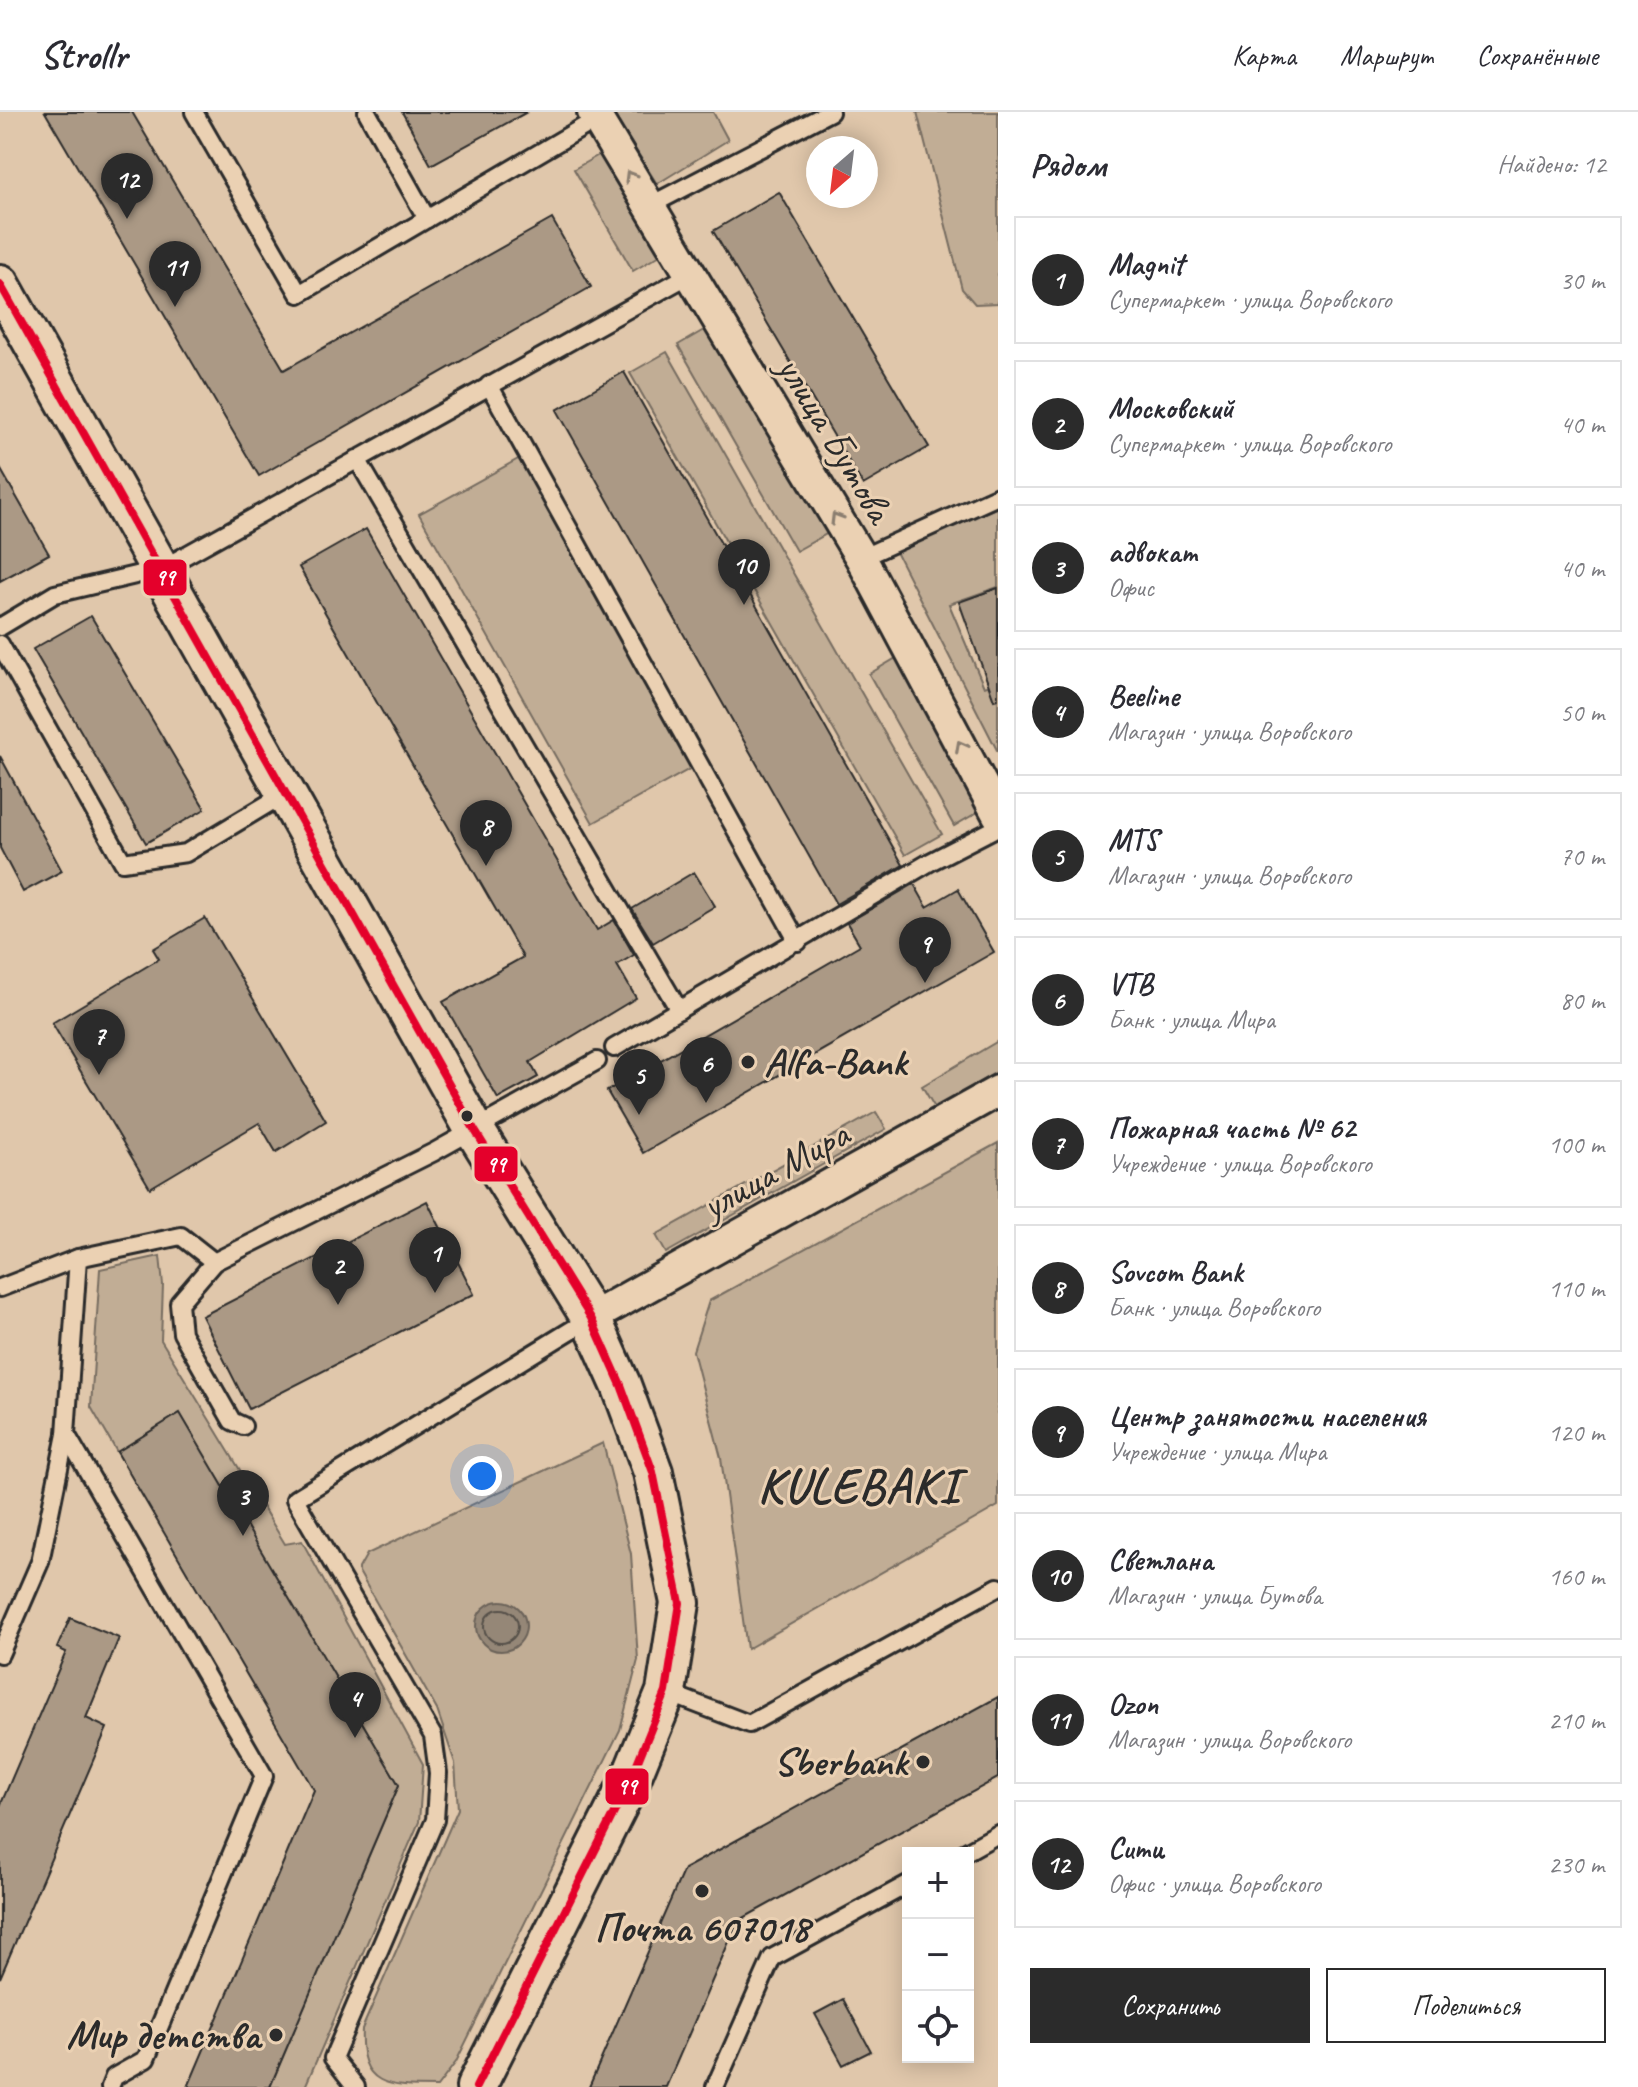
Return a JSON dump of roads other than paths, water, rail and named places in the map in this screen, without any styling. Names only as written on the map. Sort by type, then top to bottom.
[{"type":"street","name":"улица Бутова","points":[[595,116],[861,558],[998,815]]},
{"type":"street","points":[[0,284],[474,1129],[591,1318],[621,1385],[653,1472],[680,1603],[666,1692],[629,1783],[476,2087]]},
{"type":"street","name":"улица Мира","points":[[591,1318],[998,1091]]},
{"type":"lane","points":[[194,112],[299,294],[595,116]]},
{"type":"lane","points":[[367,112],[427,219]]},
{"type":"lane","points":[[649,206],[830,112]]},
{"type":"lane","points":[[0,627],[55,594],[161,569],[689,275]]},
{"type":"lane","points":[[489,385],[798,942]]},
{"type":"lane","points":[[357,459],[679,1010]]},
{"type":"lane","points":[[861,558],[998,496]]},
{"type":"lane","points":[[0,644],[123,862],[186,853],[286,793]]},
{"type":"lane","points":[[614,1048],[930,862],[998,827]]},
{"type":"lane","points":[[243,1426],[232,1421],[182,1333],[179,1303],[214,1262],[474,1129],[597,1061]]},
{"type":"lane","points":[[0,1288],[78,1258],[181,1236],[214,1262]]},
{"type":"lane","points":[[0,1654],[40,1562],[66,1434],[78,1258]]},
{"type":"lane","points":[[356,2087],[333,2058],[435,1820],[438,1773],[433,1736],[295,1499],[591,1318]]},
{"type":"lane","points":[[66,1434],[264,1776],[146,2059],[114,2077],[110,2087]]},
{"type":"lane","points":[[666,1692],[749,1724],[998,1587]]},
{"type":"lane","points":[[974,1847],[998,1834]]},
{"type":"lane","points":[[715,2087],[772,1958],[902,1887]]},
{"type":"water","points":[[501,1601],[519,1608],[526,1626],[519,1644],[501,1651],[483,1644],[476,1626],[483,1608]]},
{"type":"place","name":"Сити","points":[[127,219]]},
{"type":"place","name":"Ozon","points":[[175,307]]},
{"type":"place","name":"Светлана","points":[[744,605]]},
{"type":"place","name":"Sovcom Bank","points":[[486,866]]},
{"type":"place","name":"Центр занятости населения","points":[[925,983]]},
{"type":"place","name":"Alfa-Bank","points":[[748,1062]]},
{"type":"place","name":"Пожарная часть № 62","points":[[99,1075]]},
{"type":"place","name":"VTB","points":[[706,1103]]},
{"type":"place","name":"MTS","points":[[639,1115]]},
{"type":"place","name":"Magnit","points":[[435,1293]]},
{"type":"place","name":"Московский","points":[[338,1305]]},
{"type":"place","name":"адвокат","points":[[243,1536]]},
{"type":"place","name":"Beeline","points":[[355,1738]]},
{"type":"place","name":"Sberbank","points":[[923,1762]]},
{"type":"place","name":"Почта 607018","points":[[702,1891]]},
{"type":"place","name":"Мир детства","points":[[276,2035]]},
{"type":"district","name":"KULEBAKI","points":[[859,1486]]}]
